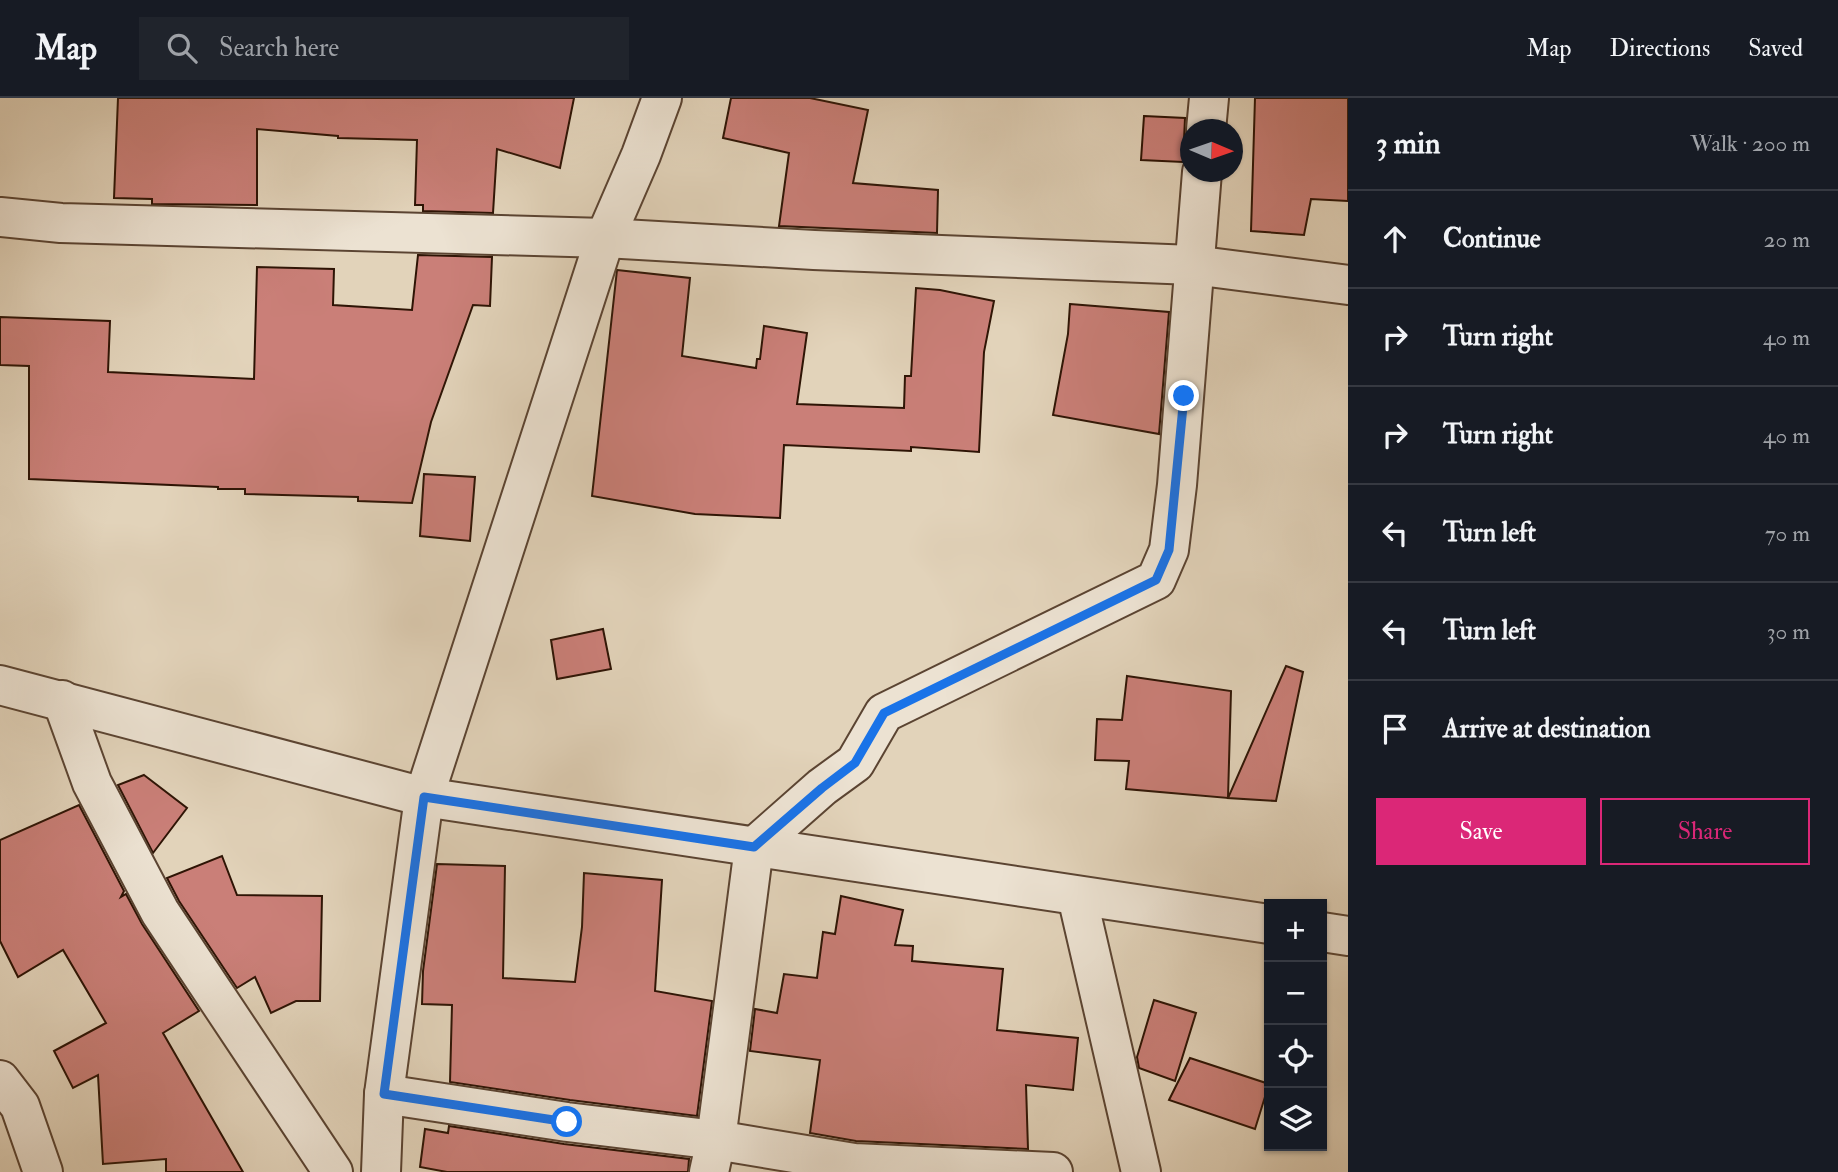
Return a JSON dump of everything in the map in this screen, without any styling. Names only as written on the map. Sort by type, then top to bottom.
[{"type":"street","points":[[381,1172],[384,1094],[424,797],[605,238],[662,98]]},
{"type":"street","points":[[1207,119],[1209,98]]},
{"type":"street","points":[[713,1156],[754,847],[855,763],[884,713],[1156,580],[1169,550],[1177,485],[1201,182]]},
{"type":"street","points":[[0,217],[75,224],[605,238],[814,250],[1193,265],[1348,285]]},
{"type":"street","points":[[0,685],[424,797],[1264,923]]},
{"type":"street","points":[[62,700],[92,783],[160,912],[333,1172]]},
{"type":"street","points":[[1077,896],[1141,1172]]},
{"type":"street","points":[[1327,933],[1348,936]]},
{"type":"street","points":[[384,1094],[567,1122],[713,1156],[1053,1172]]},
{"type":"street","points":[[7,1098],[43,1172]]},
{"type":"building","points":[[118,98],[574,98],[560,168],[497,149],[493,213],[423,211],[423,205],[415,205],[417,140],[338,138],[257,129],[257,205],[152,204],[152,199],[114,198]]},
{"type":"building","points":[[731,98],[810,98],[868,110],[853,183],[938,190],[937,233],[779,226],[789,153],[723,138]]},
{"type":"building","points":[[1255,98],[1348,98],[1348,201],[1311,199],[1304,235],[1251,231]]},
{"type":"building","points":[[1144,116],[1185,118],[1180,119],[1180,162],[1141,160]]},
{"type":"building","points":[[418,255],[492,257],[490,306],[473,305],[431,422],[412,503],[358,501],[358,497],[245,494],[245,489],[218,487],[29,479],[29,366],[0,365],[0,317],[110,321],[108,372],[254,379],[257,267],[334,269],[333,305],[412,310]]},
{"type":"building","points":[[617,270],[690,278],[682,356],[756,368],[757,359],[760,359],[764,326],[807,333],[797,404],[904,408],[905,376],[911,376],[916,288],[994,301],[984,352],[979,452],[911,447],[911,451],[784,445],[780,518],[695,514],[592,496]]},
{"type":"building","points":[[1070,304],[1169,312],[1159,434],[1053,415],[1068,334]]},
{"type":"building","points":[[424,474],[475,477],[470,541],[420,536]]},
{"type":"building","points":[[603,629],[611,669],[557,679],[551,640]]},
{"type":"building","points":[[1286,666],[1303,672],[1276,801],[1228,798]]},
{"type":"building","points":[[1127,676],[1231,691],[1228,798],[1126,789],[1129,761],[1095,760],[1097,719],[1122,720]]},
{"type":"building","points":[[144,775],[187,808],[153,853],[118,785]]},
{"type":"building","points":[[79,805],[124,891],[121,897],[126,894],[142,924],[199,1011],[163,1033],[243,1172],[166,1172],[166,1159],[103,1164],[98,1075],[73,1088],[54,1051],[106,1023],[63,950],[18,977],[0,941],[0,840]]},
{"type":"building","points":[[222,856],[237,895],[322,896],[320,1001],[296,1001],[271,1013],[255,977],[237,988],[179,901],[167,878]]},
{"type":"building","points":[[437,864],[505,866],[503,978],[575,982],[582,927],[584,873],[662,880],[655,991],[712,1001],[697,1116],[450,1082],[452,1005],[422,1004],[423,971]]},
{"type":"building","points":[[841,896],[903,910],[895,945],[913,946],[912,961],[1003,969],[997,1030],[1078,1038],[1073,1090],[1026,1085],[1028,1149],[856,1141],[810,1133],[820,1060],[750,1051],[755,1009],[777,1013],[784,974],[817,978],[823,932],[835,934]]},
{"type":"building","points":[[1154,1000],[1196,1013],[1175,1081],[1139,1068],[1137,1057]]},
{"type":"building","points":[[1190,1058],[1264,1082],[1264,1100],[1255,1129],[1169,1100]]},
{"type":"building","points":[[449,1126],[564,1144],[689,1159],[688,1172],[447,1172],[420,1167],[425,1129],[448,1133]]},
{"type":"route","points":[[567,1122],[384,1094],[424,797],[754,847],[855,763],[884,713],[1156,580],[1169,550],[1184,396]]}]
